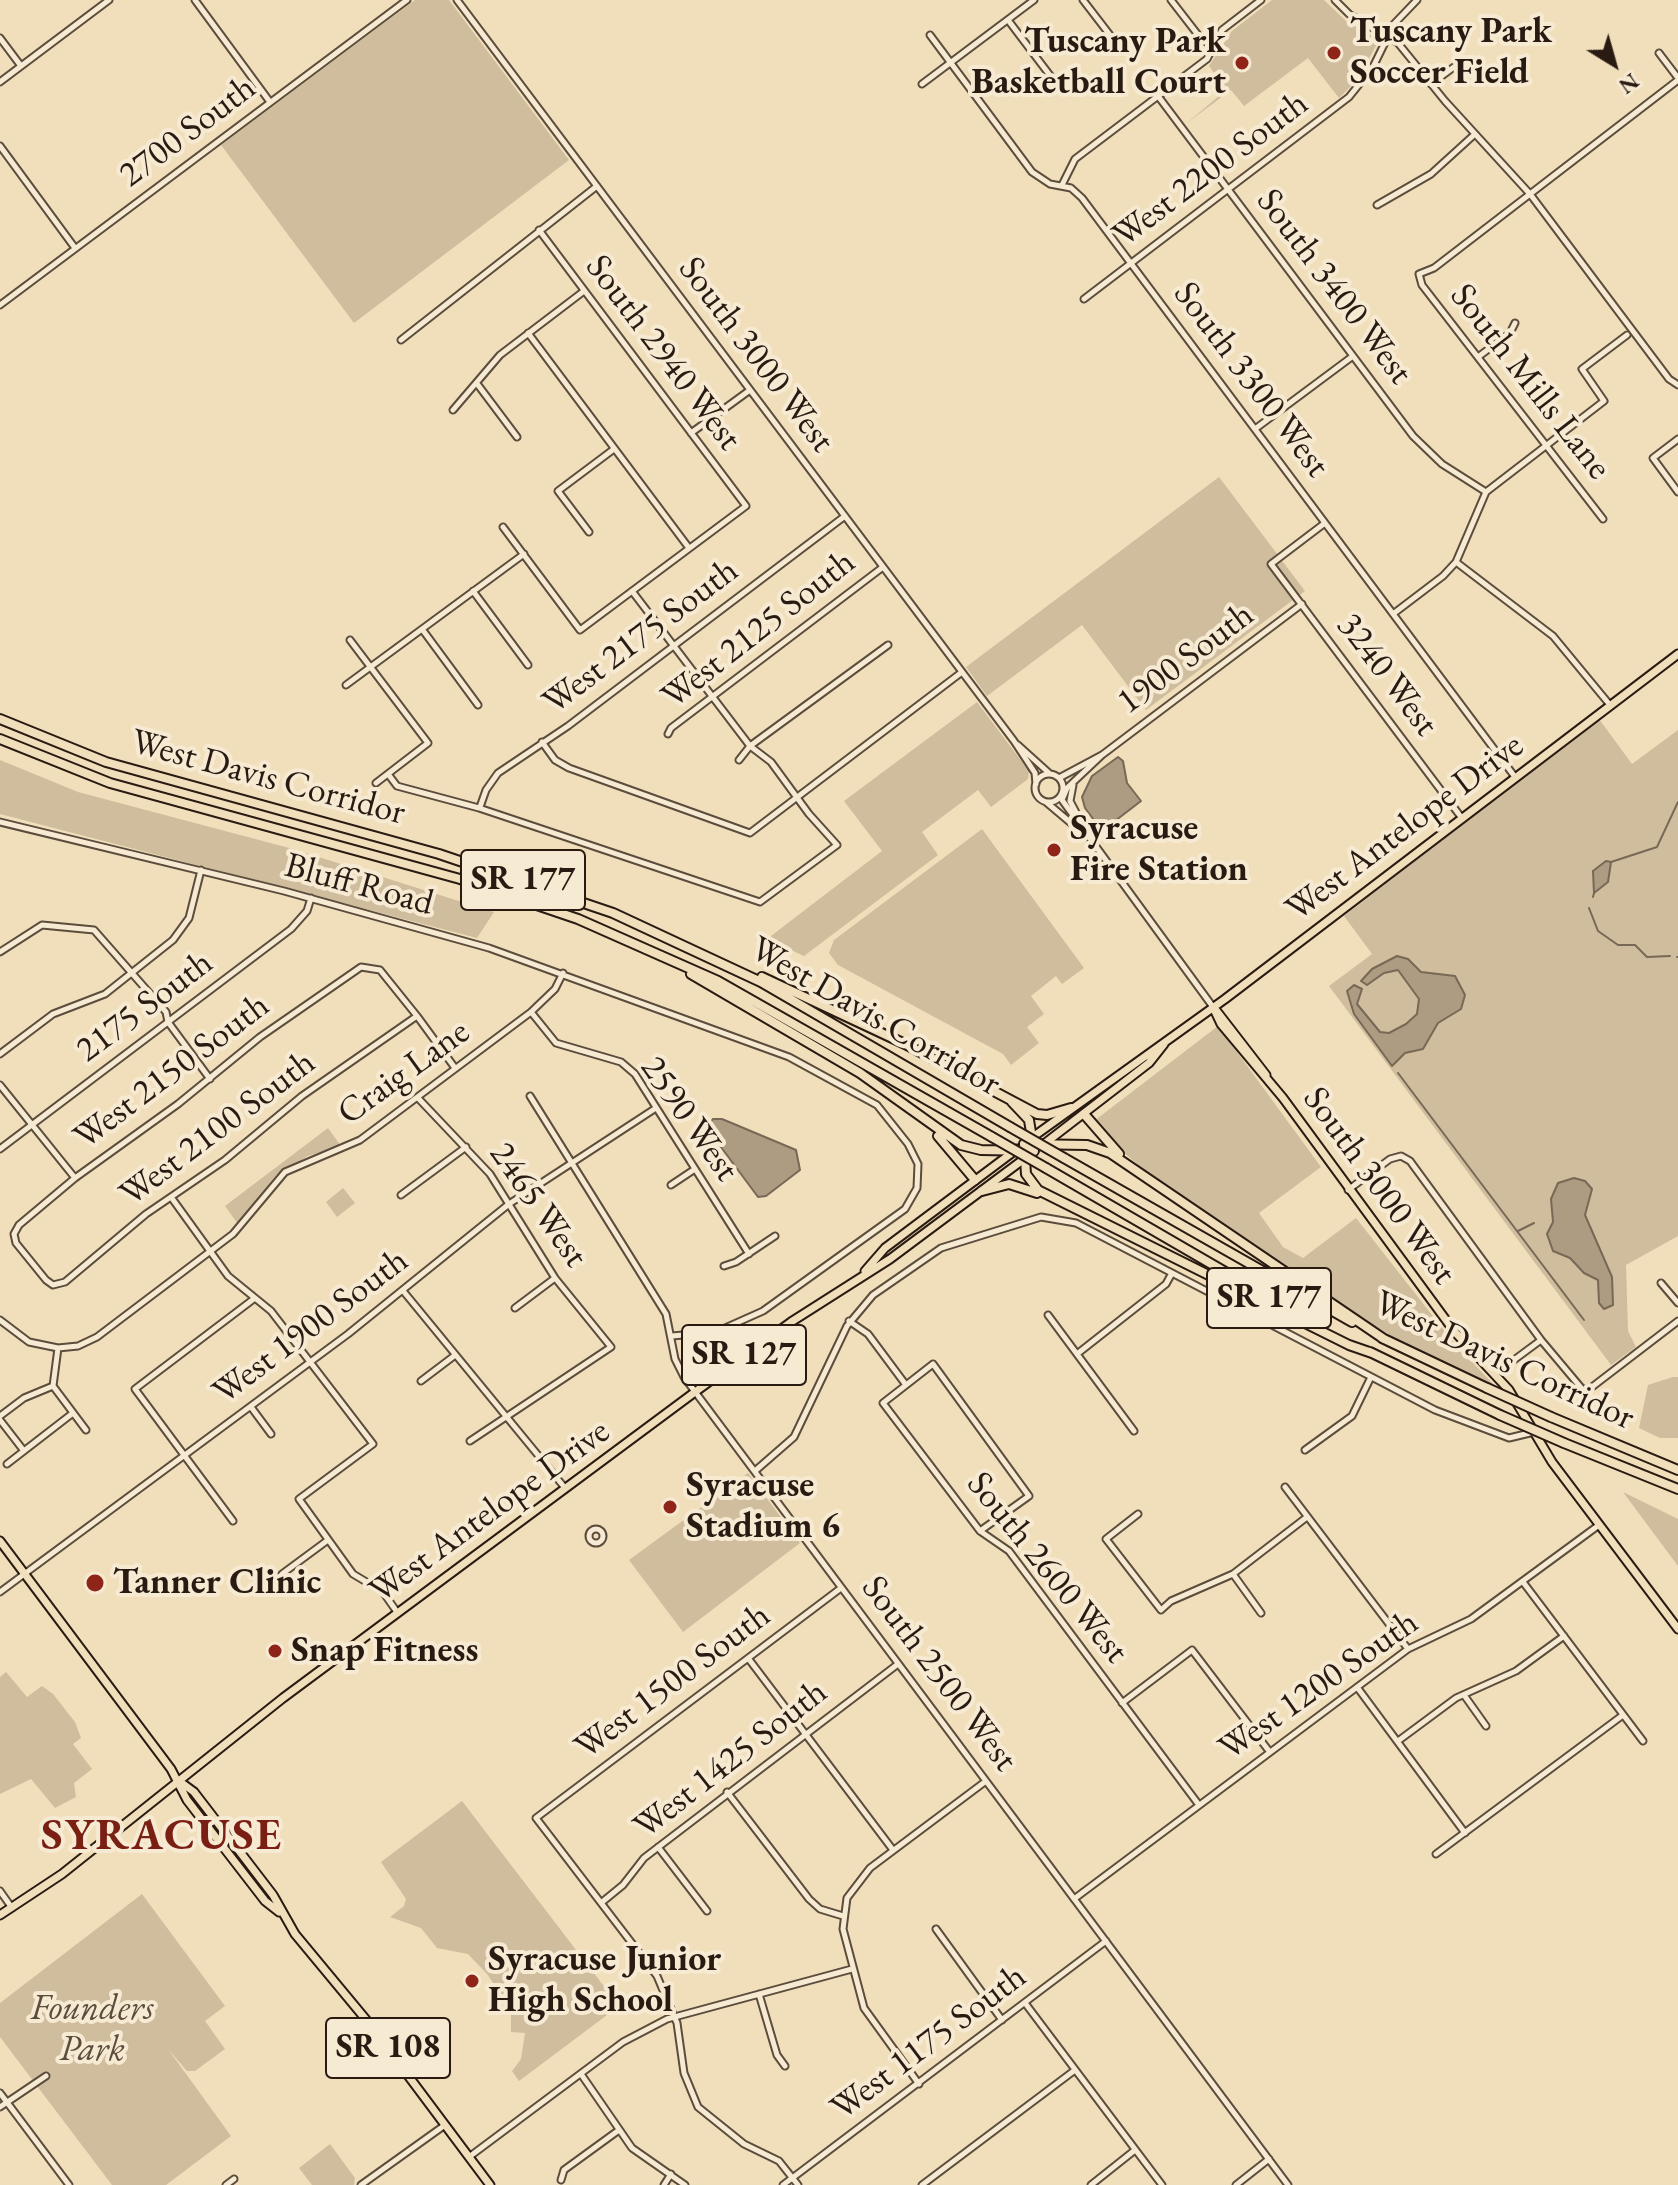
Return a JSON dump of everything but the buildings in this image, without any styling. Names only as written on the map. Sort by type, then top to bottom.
[{"type":"highway","name":"West Davis Corridor","points":[[0,719],[106,762],[532,883],[675,939],[761,982],[1384,1339],[1551,1417],[1678,1470]]},
{"type":"highway","name":"West Davis Corridor","points":[[0,739],[110,783],[489,888],[661,954],[782,1015],[1372,1353],[1500,1415],[1678,1489]]},
{"type":"highway","points":[[675,939],[879,1030],[1040,1115],[1071,1108]]},
{"type":"highway","points":[[661,954],[860,1073],[961,1145],[981,1150],[1087,1145],[1128,1163],[1384,1339]]},
{"type":"highway","points":[[1012,1102],[1027,1115],[1030,1182],[1049,1196]]},
{"type":"highway","points":[[911,1111],[975,1180]]},
{"type":"highway","points":[[1084,1114],[1128,1163]]},
{"type":"highway","points":[[982,1191],[1009,1184],[1049,1196],[1161,1248],[1349,1345],[1372,1353]]},
{"type":"main road","name":"West Antelope Drive","points":[[0,1915],[62,1874],[397,1612],[695,1392],[863,1273],[890,1259],[982,1191],[1071,1108],[1164,1044],[1678,654]]},
{"type":"main road","name":"South 3000 West","points":[[1213,1007],[1454,1331],[1515,1398],[1534,1432],[1599,1525],[1678,1629]]},
{"type":"main road","name":"West Antelope Drive","points":[[863,1273],[885,1248],[975,1180],[1084,1114],[1149,1063],[1164,1044]]},
{"type":"main road","points":[[0,1541],[179,1781]]},
{"type":"main road","name":"SR 108","points":[[179,1781],[187,1800],[265,1901],[281,1914],[490,2185]]},
{"type":"street","points":[[0,82],[109,0]]},
{"type":"street","points":[[195,0],[270,102]]},
{"type":"street","name":"2700 South","points":[[0,305],[407,0]]},
{"type":"street","name":"South 3000 West","points":[[457,0],[1014,741],[1035,773],[1036,784]]},
{"type":"street","points":[[922,84],[1034,0]]},
{"type":"street","points":[[1083,0],[1113,39]]},
{"type":"street","points":[[1171,0],[1202,40],[1213,45]]},
{"type":"street","points":[[1062,185],[1075,159],[1207,59],[1222,30],[1261,0]]},
{"type":"street","points":[[1335,0],[1349,14],[1398,43],[1530,194],[1660,367],[1678,385]]},
{"type":"street","name":"West 2200 South","points":[[1084,299],[1349,97],[1363,83],[1404,10],[1417,0]]},
{"type":"street","points":[[1008,20],[1055,82]]},
{"type":"street","name":"South 3300 West","points":[[930,35],[1032,172],[1082,198],[1515,777]]},
{"type":"street","points":[[0,38],[21,66]]},
{"type":"street","points":[[1530,194],[1678,79],[1659,53]]},
{"type":"street","points":[[1431,84],[1462,61]]},
{"type":"street","name":"South 3400 West","points":[[1158,96],[1427,452],[1486,492]]},
{"type":"street","points":[[1377,205],[1431,174],[1475,134]]},
{"type":"street","points":[[0,146],[75,248]]},
{"type":"street","points":[[401,340],[597,186]]},
{"type":"street","name":"South Mills Lane","points":[[1530,194],[1434,268],[1419,274],[1422,285],[1603,519]]},
{"type":"street","name":"South 2940 West","points":[[539,230],[746,506],[689,548]]},
{"type":"street","points":[[453,410],[478,385],[500,355],[584,291]]},
{"type":"street","points":[[1478,357],[1510,333],[1515,323]]},
{"type":"street","points":[[503,527],[580,630],[689,548],[528,333]]},
{"type":"street","points":[[1393,614],[1443,576],[1456,562],[1486,492],[1604,401],[1582,369],[1627,335]]},
{"type":"street","points":[[1255,429],[1353,356]]},
{"type":"street","points":[[478,385],[517,437]]},
{"type":"street","points":[[691,433],[750,390]]},
{"type":"street","points":[[1678,439],[1653,458],[1678,492]]},
{"type":"street","points":[[589,532],[558,491],[614,449]]},
{"type":"street","name":"West 2175 South","points":[[479,808],[486,790],[498,773],[845,516]]},
{"type":"street","name":"3240 West","points":[[1325,523],[1271,564],[1461,817]]},
{"type":"street","points":[[346,685],[524,554]]},
{"type":"street","points":[[1456,562],[1553,636],[1610,705]]},
{"type":"street","name":"West 2125 South","points":[[668,734],[883,567]]},
{"type":"street","points":[[473,591],[528,665]]},
{"type":"street","points":[[388,774],[397,786],[479,808],[760,902],[837,845],[771,762],[750,746],[632,591]]},
{"type":"street","name":"1900 South","points":[[1102,755],[1302,604]]},
{"type":"street","points":[[422,629],[478,705]]},
{"type":"street","points":[[350,640],[428,743],[376,783]]},
{"type":"street","points":[[739,760],[750,746],[888,645]]},
{"type":"street","points":[[542,742],[555,760],[569,768],[750,833],[962,672]]},
{"type":"street","name":"South 3000 West","points":[[1014,741],[1050,774]]},
{"type":"street","points":[[1059,778],[1102,755]]},
{"type":"street","points":[[1059,778],[1050,774],[1041,776],[1036,784],[1036,793],[1046,802],[1054,801],[1102,755]]},
{"type":"street","points":[[1059,778],[1062,793]]},
{"type":"street","points":[[1077,778],[1071,787],[1070,801],[1081,825]]},
{"type":"street","name":"South 3000 West","points":[[1062,793],[1066,807],[1085,835]]},
{"type":"street","name":"South 3000 West","points":[[1046,802],[1085,835],[1213,1007]]},
{"type":"street","name":"Bluff Road","points":[[0,822],[311,898],[563,973],[789,1057],[871,1100],[889,1119],[916,1159],[919,1179],[909,1204],[763,1311],[716,1332],[672,1336]]},
{"type":"street","points":[[0,1054],[53,1014],[93,1002],[182,930],[195,902],[201,870]]},
{"type":"street","name":"2175 South","points":[[0,1149],[291,929],[307,911],[311,898]]},
{"type":"street","points":[[0,952],[32,929],[50,924],[94,930],[166,1012],[168,1022],[210,1079]]},
{"type":"street","name":"West 2150 South","points":[[53,1285],[16,1243],[14,1234],[19,1225],[75,1178],[210,1079],[260,1037],[361,967],[371,966],[380,970],[417,1016]]},
{"type":"street","name":"Craig Lane","points":[[58,1348],[78,1346],[97,1337],[250,1218],[270,1186],[285,1172],[307,1160],[353,1145],[531,1012],[555,989],[563,973]]},
{"type":"street","name":"2590 West","points":[[531,1012],[556,1043],[629,1067],[749,1254]]},
{"type":"street","points":[[417,1016],[455,1068]]},
{"type":"street","name":"West 2100 South","points":[[53,1285],[65,1282],[171,1197],[225,1160],[302,1096],[417,1016]]},
{"type":"street","points":[[0,1085],[75,1178]]},
{"type":"street","name":"South 2500 West","points":[[530,1096],[666,1314],[677,1365],[695,1392],[1288,2185]]},
{"type":"street","name":"2465 West","points":[[418,1098],[490,1174],[555,1278],[611,1347],[588,1366],[503,1417]]},
{"type":"street","name":"West 1900 South","points":[[0,1592],[404,1292],[509,1204],[656,1108]]},
{"type":"street","points":[[401,1195],[466,1147]]},
{"type":"street","points":[[1348,1190],[1390,1159],[1401,1156],[1410,1161],[1541,1340],[1578,1387],[1585,1390],[1677,1324]]},
{"type":"street","points":[[671,1185],[695,1169]]},
{"type":"street","points":[[171,1197],[228,1276],[271,1311],[373,1444],[299,1499],[353,1574],[383,1592],[397,1612]]},
{"type":"street","points":[[755,1471],[785,1448],[797,1432],[849,1321],[879,1289],[950,1244],[1034,1218],[1054,1217],[1076,1223],[1435,1410],[1506,1436],[1517,1438],[1534,1432]]},
{"type":"street","points":[[724,1266],[775,1236]]},
{"type":"street","points":[[1077,1354],[1166,1284],[1172,1273]]},
{"type":"street","points":[[515,1308],[555,1278]]},
{"type":"street","points":[[1661,1283],[1678,1303]]},
{"type":"street","points":[[404,1292],[503,1417],[565,1488]]},
{"type":"street","points":[[233,1521],[135,1389],[255,1298]]},
{"type":"street","points":[[1048,1315],[1134,1431]]},
{"type":"street","points":[[849,1321],[868,1334],[906,1385],[933,1364],[1029,1496],[980,1531]]},
{"type":"street","points":[[1,1324],[29,1342],[58,1348],[53,1386],[86,1430]]},
{"type":"street","points":[[1495,1374],[1541,1340]]},
{"type":"street","points":[[421,1381],[454,1356]]},
{"type":"street","points":[[1305,1450],[1352,1416],[1371,1377]]},
{"type":"street","name":"South 2600 West","points":[[906,1385],[883,1403],[980,1531],[1009,1551],[1199,1805]]},
{"type":"street","points":[[24,1451],[0,1418],[24,1398],[53,1386]]},
{"type":"street","points":[[251,1407],[271,1434]]},
{"type":"street","points":[[7,1464],[73,1413]]},
{"type":"street","points":[[470,1441],[503,1417]]},
{"type":"street","points":[[1285,1487],[1408,1649]]},
{"type":"street","points":[[1138,1514],[1106,1539],[1161,1610],[1171,1601],[1233,1574],[1307,1517]]},
{"type":"street","name":"West 1200 South","points":[[1074,1899],[1408,1649],[1471,1619],[1599,1525]]},
{"type":"street","points":[[282,1574],[328,1540]]},
{"type":"street","points":[[1233,1574],[1261,1613]]},
{"type":"street","points":[[1523,1582],[1643,1741]]},
{"type":"street","name":"West 1500 South","points":[[601,1903],[536,1818],[841,1588]]},
{"type":"street","points":[[1398,1741],[1464,1695],[1516,1671],[1564,1636]]},
{"type":"street","points":[[1122,1703],[1192,1650],[1269,1751]]},
{"type":"street","points":[[748,1658],[893,1850]]},
{"type":"street","name":"West 1425 South","points":[[601,1903],[658,1847],[898,1664]]},
{"type":"street","points":[[1357,1687],[1465,1833]]},
{"type":"street","points":[[1464,1695],[1486,1726]]},
{"type":"street","points":[[1436,1854],[1623,1715]]},
{"type":"street","points":[[919,2084],[871,2020],[852,1969],[843,1916],[847,1898],[857,1881],[893,1850],[986,1781]]},
{"type":"street","points":[[727,1792],[809,1899],[820,1909],[843,1916]]},
{"type":"street","points":[[658,1847],[707,1911]]},
{"type":"street","points":[[0,1891],[12,1908]]},
{"type":"street","points":[[601,1903],[657,1976],[675,2016],[684,2073],[698,2107],[744,2144],[779,2161],[798,2185]]},
{"type":"street","points":[[936,1929],[1002,2020]]},
{"type":"street","name":"West 1175 South","points":[[783,2185],[1106,1941]]},
{"type":"street","points":[[469,2157],[623,2042],[675,2016],[852,1969]]},
{"type":"street","points":[[759,1994],[777,2055],[785,2066]]},
{"type":"street","points":[[1025,2003],[1162,2185]]},
{"type":"street","points":[[922,2185],[1075,2070]]},
{"type":"street","points":[[581,2074],[619,2130],[645,2159],[685,2185]]},
{"type":"street","points":[[0,2107],[46,2076]]},
{"type":"street","points":[[0,2093],[69,2185]]},
{"type":"street","points":[[361,2185],[445,2125]]},
{"type":"street","points":[[561,2180],[564,2170],[619,2130]]},
{"type":"street","points":[[1091,2185],[1135,2150]]},
{"type":"street","points":[[1236,2185],[1269,2159]]},
{"type":"street","points":[[664,2185],[671,2174]]},
{"type":"street","points":[[226,2185],[234,2179]]},
{"type":"green space","points":[[415,0],[449,0],[569,160],[354,323],[221,145]]},
{"type":"green space","points":[[1272,0],[1324,0],[1347,22],[1379,40],[1358,79],[1339,98],[1308,58],[1244,106],[1231,90],[1187,123],[1226,90],[1209,66],[1232,31]]},
{"type":"green space","points":[[1219,477],[1305,591],[1146,710],[1082,625],[987,696],[966,667]]},
{"type":"green space","points":[[977,702],[1029,771],[1028,779],[991,807],[978,790],[922,832],[938,855],[804,956],[767,939],[882,851],[844,801]]},
{"type":"green space","points":[[1599,719],[1632,764],[1678,730],[1678,1236],[1626,1265],[1628,1331],[1636,1347],[1611,1365],[1329,986],[1372,954],[1344,916]]},
{"type":"green space","points":[[0,760],[78,792],[293,849],[494,912],[477,938],[0,814]]},
{"type":"green space","points":[[982,829],[1084,968],[1062,984],[1056,976],[1031,996],[1044,1014],[1027,1027],[1039,1043],[1011,1065],[1003,1054],[838,965],[829,953],[834,940]]},
{"type":"green space","points":[[1218,1026],[1321,1167],[1259,1213],[1283,1247],[1303,1258],[1356,1218],[1454,1343],[1495,1386],[1398,1340],[1316,1289],[1149,1174],[1110,1141],[1094,1121]]},
{"type":"green space","points":[[328,1128],[341,1146],[308,1156],[276,1175],[238,1224],[225,1206]]},
{"type":"green space","points":[[343,1188],[355,1203],[337,1217],[326,1202]]},
{"type":"green space","points":[[1678,1377],[1678,1438],[1660,1438],[1639,1428],[1648,1385]]},
{"type":"green space","points":[[748,1473],[800,1543],[683,1632],[629,1560]]},
{"type":"green space","points":[[1623,1492],[1678,1519],[1678,1566]]},
{"type":"green space","points":[[6,1672],[27,1697],[42,1686],[53,1694],[75,1722],[81,1738],[73,1744],[92,1769],[74,1783],[76,1797],[55,1808],[31,1779],[0,1794],[0,1677]]},
{"type":"green space","points":[[462,1801],[619,2006],[519,2081],[512,2071],[521,2059],[525,2033],[511,2032],[511,2009],[487,1974],[468,1954],[437,1948],[421,1928],[390,1917],[404,1906],[406,1899],[381,1862]]},
{"type":"green space","name":"Founders Park","points":[[142,1894],[225,2006],[205,2021],[225,2049],[195,2071],[187,2071],[168,2049],[231,2136],[166,2185],[112,2185],[0,2037],[0,2003]]},
{"type":"green space","points":[[330,2144],[355,2178],[354,2185],[312,2185],[299,2168]]},
{"type":"shaded area","points":[[1118,757],[1123,761],[1127,783],[1141,801],[1102,831],[1085,808],[1082,797],[1092,776]]},
{"type":"shaded area","points":[[1606,861],[1611,862],[1608,882],[1594,893],[1593,871]]},
{"type":"shaded area","points":[[1397,956],[1408,959],[1421,972],[1455,976],[1465,995],[1461,1009],[1438,1023],[1423,1049],[1405,1053],[1392,1066],[1354,1014],[1347,991],[1354,985],[1362,989],[1357,1004],[1380,1032],[1389,1033],[1406,1024],[1417,1014],[1419,999],[1398,970],[1384,973],[1367,985],[1361,981],[1372,969]]},
{"type":"shaded area","points":[[713,1119],[722,1119],[796,1150],[800,1170],[766,1196],[758,1197],[712,1135],[709,1124]]},
{"type":"shaded area","points":[[1574,1178],[1585,1181],[1592,1189],[1585,1215],[1612,1277],[1613,1305],[1604,1309],[1599,1303],[1598,1280],[1584,1273],[1570,1258],[1553,1251],[1547,1234],[1553,1222],[1551,1199],[1558,1183]]},
{"type":"waterway","points":[[1611,862],[1657,847],[1678,802]]},
{"type":"waterway","points":[[1593,897],[1594,893]]},
{"type":"waterway","points":[[1589,908],[1598,931],[1618,945],[1635,945],[1647,957],[1670,956]]},
{"type":"waterway","points":[[1398,1073],[1584,1320]]},
{"type":"waterway","points":[[1518,1231],[1534,1223]]},
{"type":"place","name":"Tuscany Park Soccer Field","points":[[1334,53]]},
{"type":"place","name":"Tuscany Park Basketball Court","points":[[1242,63]]},
{"type":"place","name":"Syracuse Fire Station","points":[[1054,850]]},
{"type":"place","name":"Syracuse Stadium 6","points":[[670,1507]]},
{"type":"place","name":"Tanner Clinic","points":[[95,1583]]},
{"type":"place","name":"Snap Fitness","points":[[275,1651]]},
{"type":"place","name":"Syracuse Junior High School","points":[[472,1981]]},
{"type":"district","name":"SYRACUSE","points":[[162,1837]]}]
